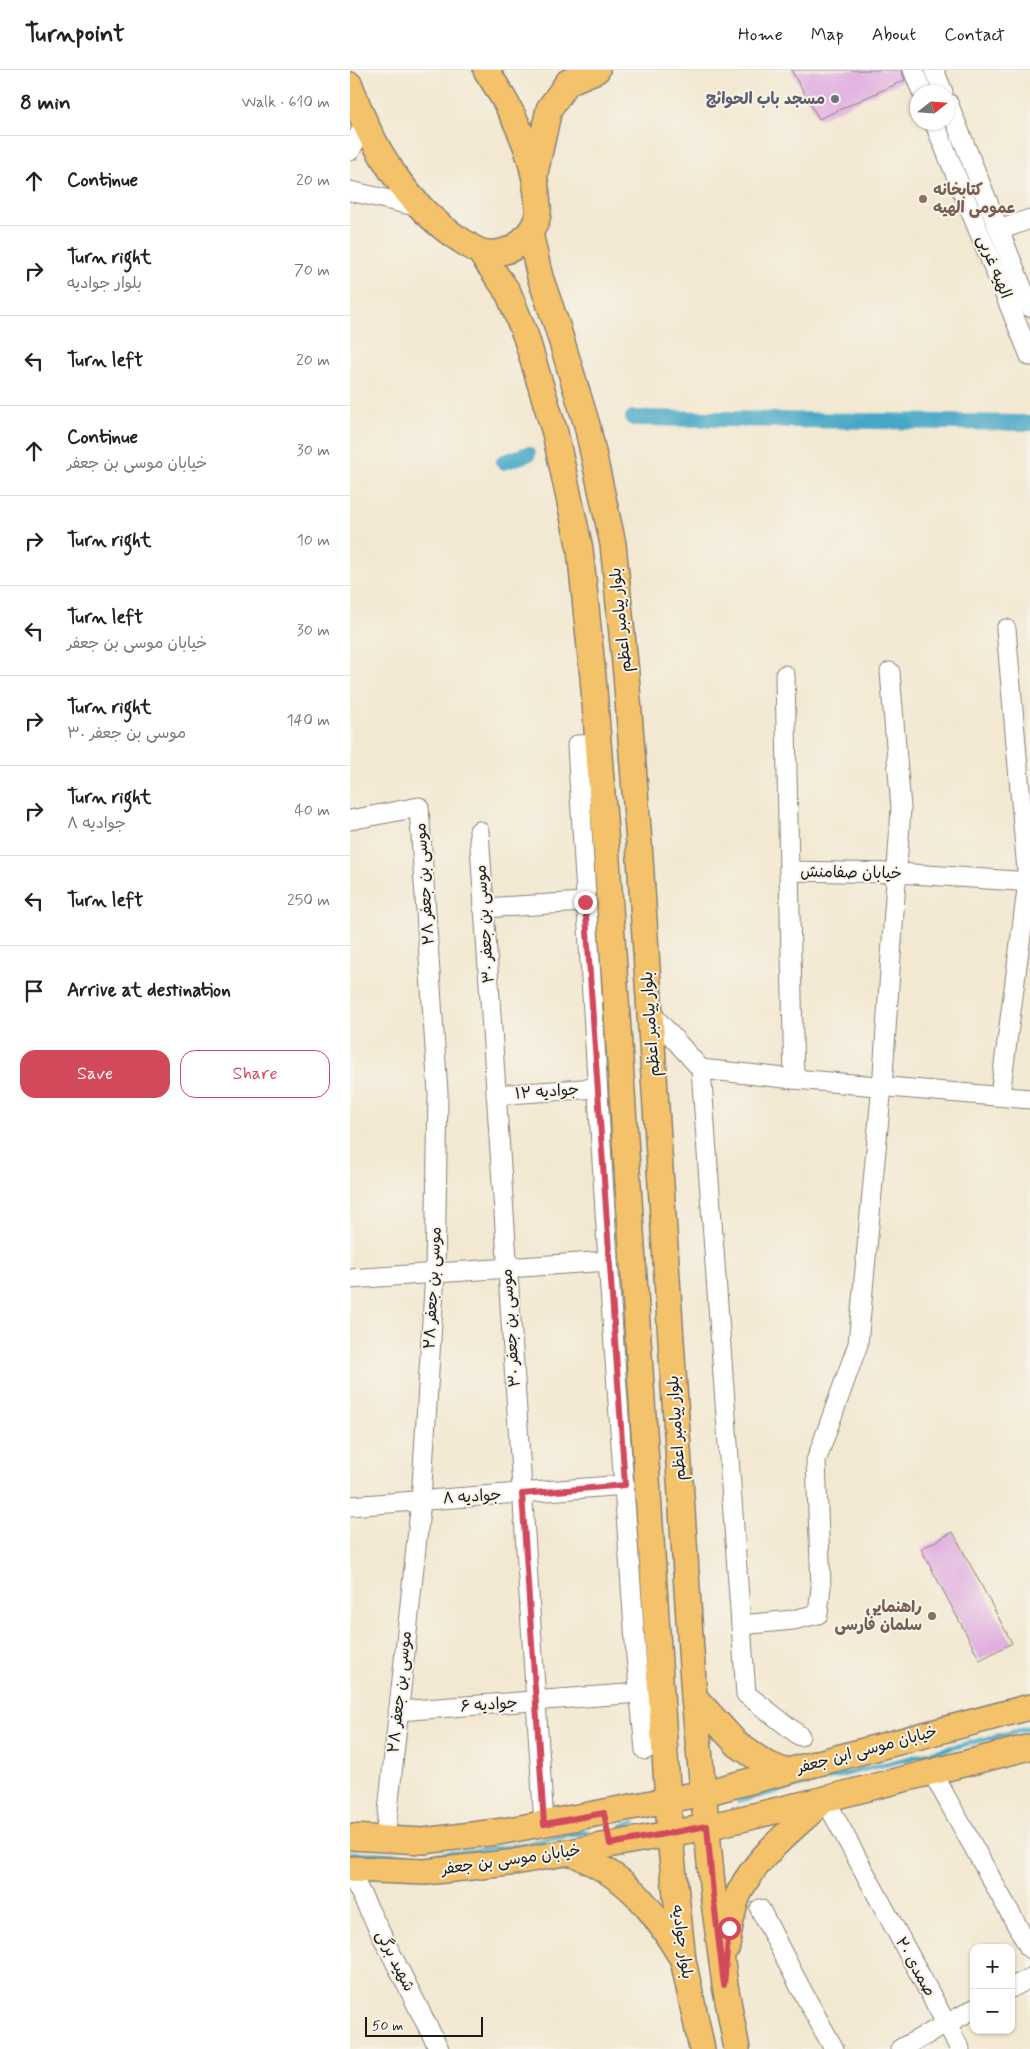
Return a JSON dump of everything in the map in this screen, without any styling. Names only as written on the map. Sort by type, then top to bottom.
[{"type":"main road","points":[[350,84],[365,124],[388,165],[420,207],[444,230],[479,251],[499,253],[517,246],[530,233],[538,214],[535,173],[516,120],[486,70]]},
{"type":"main road","points":[[535,173],[549,109],[562,76],[597,70]]},
{"type":"main road","name":"بلوار پیامبر اعظم","points":[[530,233],[540,277],[587,425],[613,544],[626,674],[650,1012],[694,1697],[707,1826]]},
{"type":"main road","name":"بلوار پیامبر اعظم","points":[[479,251],[508,292],[526,337],[555,433],[580,549],[598,744],[670,1833]]},
{"type":"main road","points":[[508,292],[521,279],[540,277]]},
{"type":"main road","points":[[694,1697],[738,1745],[765,1763],[786,1772]]},
{"type":"main road","name":"خیابان موسی ابن جعفر","points":[[668,1801],[705,1794],[1030,1707]]},
{"type":"main road","points":[[737,2049],[724,1985],[707,1826],[825,1799],[1030,1747]]},
{"type":"main road","points":[[724,1985],[729,1928],[740,1891],[765,1856],[825,1799]]},
{"type":"main road","name":"خیابان موسی بن جعفر","points":[[350,1837],[423,1841],[504,1831],[668,1801]]},
{"type":"main road","points":[[604,1813],[610,1844]]},
{"type":"main road","name":"خیابان موسی بن جعفر","points":[[350,1871],[424,1872],[509,1863],[707,1826]]},
{"type":"main road","name":"بلوار جوادیه","points":[[670,1833],[683,1960],[702,2049]]},
{"type":"main road","points":[[570,1852],[598,1864],[624,1882],[647,1904],[683,1960]]},
{"type":"street","points":[[913,70],[919,85]]},
{"type":"street","points":[[934,70],[940,85]]},
{"type":"street","name":"الهیه غربی","points":[[955,120],[1030,307]]},
{"type":"street","points":[[350,151],[365,124]]},
{"type":"street","name":"الهیه غربی","points":[[937,130],[1030,356]]},
{"type":"street","points":[[350,191],[420,207]]},
{"type":"street","points":[[1000,230],[1030,218]]},
{"type":"street","points":[[1000,1096],[1029,882],[1006,629]]},
{"type":"street","points":[[741,1625],[793,1620],[818,1614],[821,1587],[816,1461],[858,1344],[882,1086],[901,808],[890,672]]},
{"type":"street","points":[[785,675],[789,872]]},
{"type":"street","points":[[598,744],[576,745],[608,1261],[639,1693],[645,1750]]},
{"type":"street","name":"موسی بن جعفر ۲۸","points":[[350,820],[420,807],[438,1093],[435,1273],[421,1501],[385,1839]]},
{"type":"street","name":"موسی بن جعفر ۳۰","points":[[479,831],[544,1824]]},
{"type":"street","name":"خیابان صفامنش","points":[[794,1079],[789,872],[898,873],[1029,882]]},
{"type":"street","points":[[484,908],[585,902]]},
{"type":"street","points":[[650,1012],[701,1069],[746,1694],[800,1736]]},
{"type":"street","points":[[701,1069],[794,1079],[1030,1099]]},
{"type":"street","name":"جوادیه ۱۲","points":[[496,1095],[597,1088]]},
{"type":"street","points":[[350,1279],[608,1261]]},
{"type":"street","name":"جوادیه ۸","points":[[350,1506],[625,1485]]},
{"type":"street","name":"جوادیه ۶","points":[[398,1711],[639,1693]]},
{"type":"street","points":[[932,1772],[1030,1949]]},
{"type":"street","name":"صمدی ۲۰","points":[[825,1799],[960,2049]]},
{"type":"street","name":"شهید برگی","points":[[350,1871],[440,2049]]},
{"type":"street","points":[[760,1909],[834,2049]]},
{"type":"street","points":[[1015,1986],[1030,1978]]},
{"type":"street","points":[[900,2049],[970,2011]]},
{"type":"building","name":"مسجد باب الحوائج","points":[[791,70],[901,70],[905,80],[819,119]]},
{"type":"building","points":[[953,1532],[1012,1643],[980,1660],[921,1549]]},
{"type":"waterway","points":[[633,418],[1030,423]]},
{"type":"waterway","points":[[504,462],[528,454]]},
{"type":"waterway","points":[[738,1801],[1030,1728]]},
{"type":"waterway","points":[[622,1826],[634,1823]]},
{"type":"waterway","points":[[350,1853],[424,1856],[507,1847],[587,1832]]},
{"type":"place","name":"مسجد باب الحوائج","points":[[835,99]]},
{"type":"place","name":"کتابخانه عمومی الهیه","points":[[923,199]]},
{"type":"place","name":"راهنمایی سلمان فارسی","points":[[932,1616]]},
{"type":"route","points":[[585,902],[608,1261],[625,1485],[522,1494],[544,1824],[604,1813],[610,1844],[707,1826],[724,1985],[729,1928]]}]
